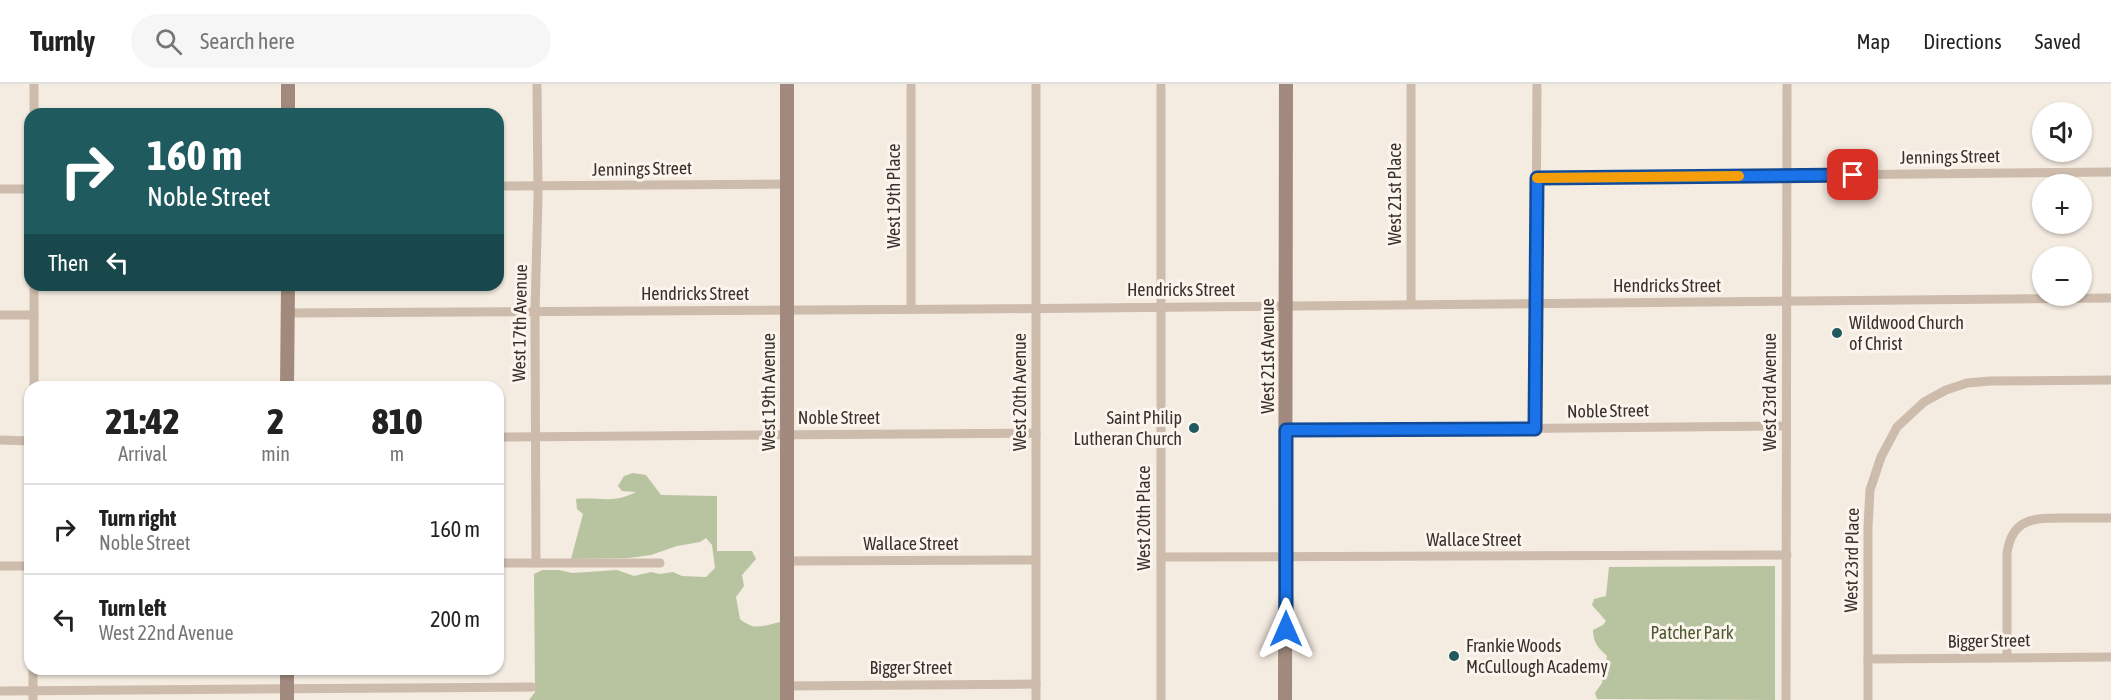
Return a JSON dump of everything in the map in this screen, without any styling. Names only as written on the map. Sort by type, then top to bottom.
[{"type":"street","points":[[34,84],[34,108]]},
{"type":"street","points":[[288,84],[288,108]]},
{"type":"street","name":"West 17th Avenue","points":[[536,562],[537,84]]},
{"type":"street","name":"West 19th Avenue","points":[[787,84],[787,693]]},
{"type":"street","name":"West 19th Place","points":[[911,84],[911,309]]},
{"type":"street","name":"West 20th Avenue","points":[[1036,84],[1036,700]]},
{"type":"street","name":"West 20th Place","points":[[1161,84],[1161,700]]},
{"type":"street","name":"West 21st Avenue","points":[[1286,84],[1286,700]]},
{"type":"street","name":"West 21st Place","points":[[1412,84],[1412,304]]},
{"type":"street","points":[[1535,429],[1537,84]]},
{"type":"street","name":"West 23rd Avenue","points":[[1786,700],[1787,84]]},
{"type":"street","name":"Jennings Street","points":[[1537,178],[2111,172]]},
{"type":"street","name":"Jennings Street","points":[[504,186],[787,184]]},
{"type":"street","points":[[0,189],[24,189]]},
{"type":"street","points":[[34,291],[34,381]]},
{"type":"street","points":[[287,381],[288,291]]},
{"type":"street","name":"Hendricks Street","points":[[288,313],[2111,298]]},
{"type":"street","points":[[0,315],[34,315]]},
{"type":"street","name":"West 23rd Place","points":[[1868,700],[1870,490],[1881,457],[1897,427],[1924,402],[1946,390],[1967,383],[2111,380]]},
{"type":"street","name":"Noble Street","points":[[1286,430],[1786,426]]},
{"type":"street","name":"Noble Street","points":[[504,437],[1036,433]]},
{"type":"street","points":[[0,440],[24,441]]},
{"type":"street","points":[[2007,657],[2007,553],[2011,538],[2020,526],[2037,518],[2111,518]]},
{"type":"street","name":"Wallace Street","points":[[1161,557],[1787,555]]},
{"type":"street","name":"Wallace Street","points":[[787,561],[1036,560]]},
{"type":"street","points":[[504,563],[660,563]]},
{"type":"street","points":[[0,566],[24,566]]},
{"type":"street","name":"Bigger Street","points":[[1868,659],[2111,657]]},
{"type":"street","points":[[33,675],[33,696]]},
{"type":"street","points":[[287,675],[287,695]]},
{"type":"street","name":"Bigger Street","points":[[787,693],[1036,684]]},
{"type":"street","points":[[0,691],[33,696],[287,695],[532,687]]},
{"type":"green space","points":[[633,473],[646,475],[661,495],[717,496],[717,551],[752,551],[756,559],[742,575],[744,586],[736,597],[740,619],[754,626],[780,622],[780,700],[529,700],[535,692],[534,574],[542,570],[572,573],[617,570],[634,576],[651,572],[660,574],[673,572],[682,576],[706,577],[715,568],[712,545],[706,538],[700,542],[677,546],[651,555],[629,558],[571,559],[583,514],[577,509],[576,499],[613,499],[628,496],[636,492],[622,491],[618,486],[624,476]]},
{"type":"green space","name":"Patcher Park","points":[[1775,566],[1775,700],[1597,699],[1595,693],[1602,683],[1607,656],[1597,644],[1593,630],[1606,621],[1592,605],[1594,599],[1606,596],[1609,567]]},
{"type":"slow traffic","points":[[1537,178],[1739,176]]},
{"type":"place","name":"Wildwood Church of Christ","points":[[1837,333]]},
{"type":"place","name":"Saint Philip Lutheran Church","points":[[1194,428]]},
{"type":"place","name":"Frankie Woods McCullough Academy","points":[[1454,656]]},
{"type":"route","points":[[1286,629],[1286,430],[1535,429],[1537,178],[1853,175]]}]
